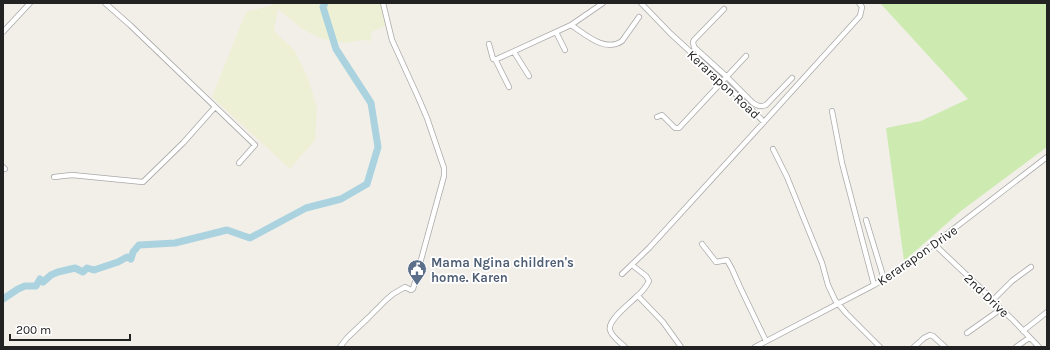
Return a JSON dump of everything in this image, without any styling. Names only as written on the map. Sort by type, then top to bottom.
[{"type":"street","points":[[3,32],[30,3]]},
{"type":"street","points":[[105,3],[130,25],[255,145],[239,163]]},
{"type":"street","points":[[340,347],[347,338],[393,294],[405,287],[411,290],[413,289],[444,176],[444,168],[427,118],[392,40],[384,3]]},
{"type":"street","points":[[495,59],[514,52],[571,25],[603,3]]},
{"type":"street","name":"Kerarapon Road","points":[[641,3],[671,34],[764,122],[860,16],[862,10],[860,3]]},
{"type":"street","points":[[724,9],[694,40],[694,47],[753,103],[760,106],[766,105],[792,78]]},
{"type":"street","points":[[571,25],[598,42],[610,45],[618,44],[622,41],[639,17]]},
{"type":"street","points":[[556,32],[565,50]]},
{"type":"street","points":[[489,44],[493,59],[495,59],[509,87]]},
{"type":"street","points":[[514,52],[529,76]]},
{"type":"street","points":[[657,117],[662,115],[675,128],[679,128],[746,56]]},
{"type":"street","points":[[54,177],[72,175],[143,182],[183,143],[215,107]]},
{"type":"street","points":[[832,111],[842,163],[874,285]]},
{"type":"street","points":[[622,274],[649,248],[764,122]]},
{"type":"street","points":[[773,149],[787,178],[822,263],[828,285],[835,300],[880,347]]},
{"type":"street","name":"Kerarapon Drive","points":[[755,347],[874,285],[901,269],[1047,157]]},
{"type":"street","points":[[866,220],[884,279]]},
{"type":"street","points":[[702,244],[716,262],[727,260],[766,341]]},
{"type":"street","name":"2nd Drive","points":[[934,244],[993,300],[1039,347]]},
{"type":"street","points":[[625,347],[613,336],[610,330],[611,322],[638,296],[648,283],[646,276],[632,265]]},
{"type":"street","points":[[993,300],[1012,281],[1031,267]]},
{"type":"street","points":[[638,296],[663,322],[681,347]]},
{"type":"street","points":[[967,333],[1001,309]]},
{"type":"street","points":[[1023,331],[1047,312]]},
{"type":"street","points":[[914,347],[930,335],[944,347]]},
{"type":"street","points":[[1016,347],[1029,338]]},
{"type":"green space","points":[[271,3],[380,3],[386,26],[371,32],[371,41],[362,40],[346,43],[323,39],[302,29],[278,9],[274,31],[295,51],[307,76],[317,107],[315,140],[290,169],[212,97],[246,12],[273,5]]},
{"type":"green space","points":[[880,3],[1047,3],[1047,147],[961,211],[904,261],[886,128],[921,121],[968,99]]},
{"type":"waterway","points":[[3,299],[25,286],[36,286],[40,279],[43,282],[51,275],[58,272],[75,268],[83,272],[87,268],[94,270],[118,262],[127,257],[131,259],[133,252],[139,245],[175,243],[227,230],[250,238],[306,208],[341,199],[367,184],[378,147],[371,103],[336,49],[323,7],[325,3]]},
{"type":"place","name":"Mama Ngina children's home. Karen","points":[[417,286]]}]
